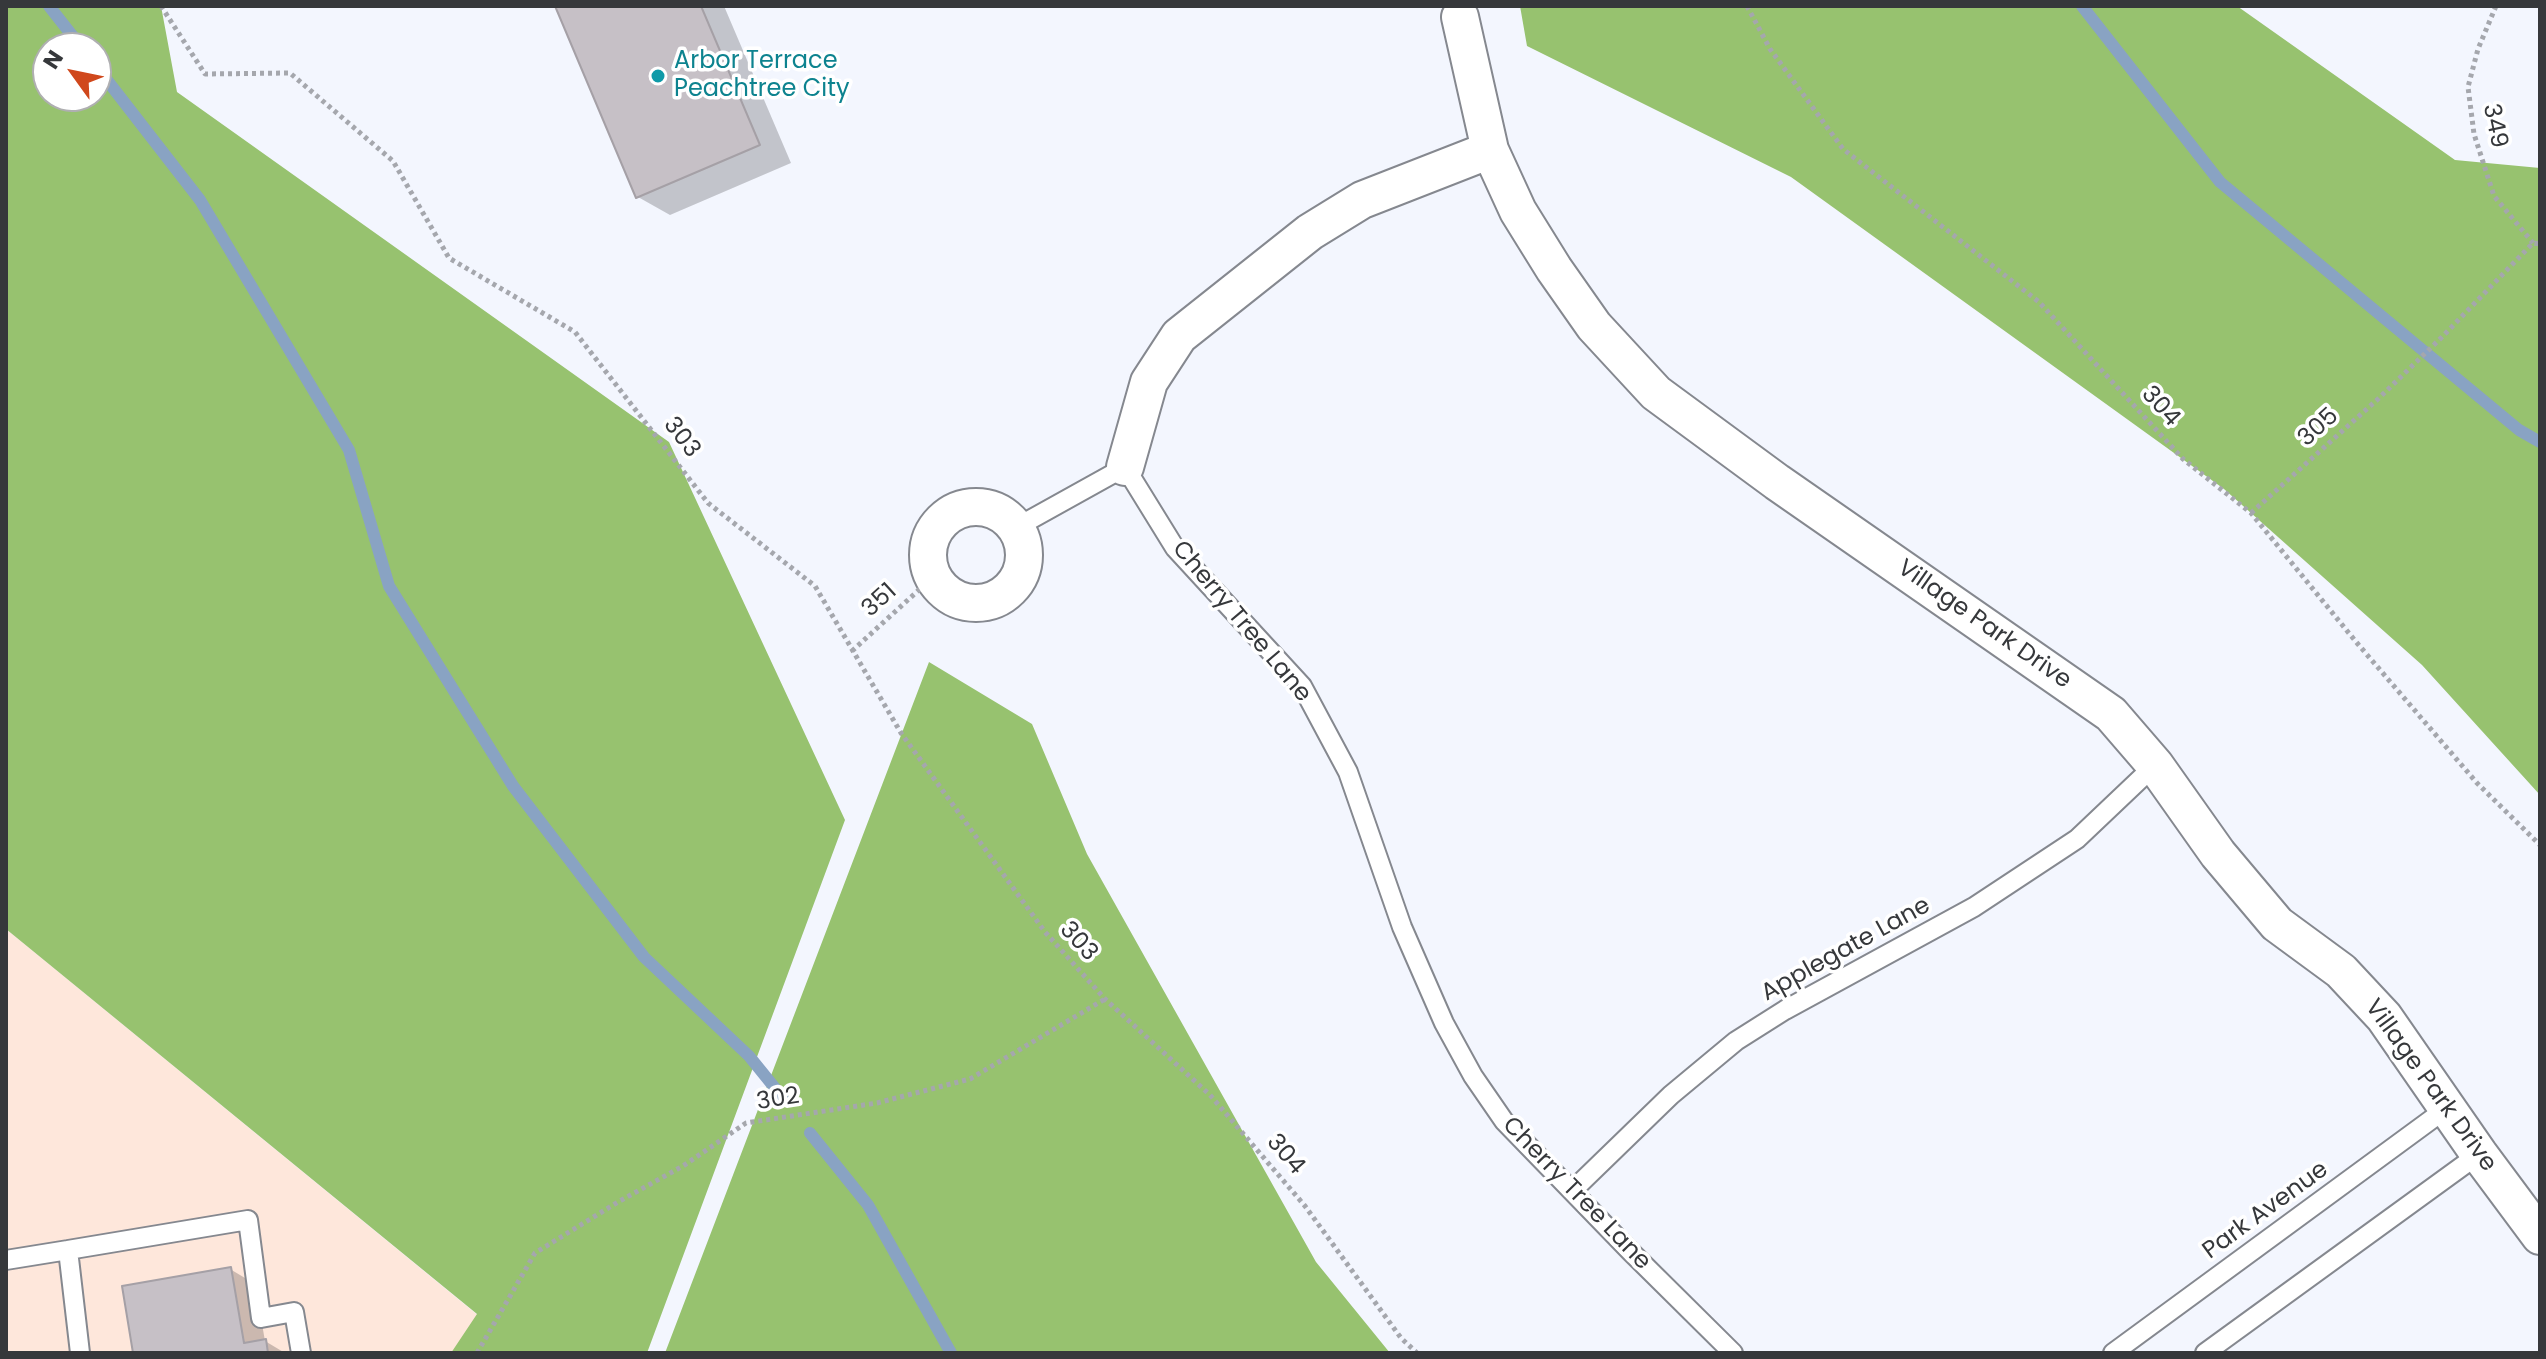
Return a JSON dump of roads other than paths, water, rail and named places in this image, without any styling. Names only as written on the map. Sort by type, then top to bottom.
[{"type":"street","name":"Village Park Drive","points":[[1459,10],[1490,150],[1518,211],[1594,326],[1656,393],[1777,482],[2111,714],[2155,765],[2218,854],[2277,924],[2341,971],[2384,1017],[2540,1236]]},
{"type":"street","points":[[1125,467],[1149,382],[1179,336],[1310,232],[1362,200],[1490,150]]},
{"type":"street","points":[[974,506],[991,509],[1017,527],[1025,558],[1013,587],[1001,597],[978,603],[954,599],[941,590],[927,562],[928,546],[934,530],[945,518],[974,506]]},
{"type":"lane","points":[[1017,527],[1125,467]]},
{"type":"lane","name":"Cherry Tree Lane","points":[[1125,467],[1175,548],[1302,686],[1348,772],[1402,927],[1444,1023],[1473,1076],[1504,1121],[1733,1353]]},
{"type":"lane","name":"Applegate Lane","points":[[1572,1191],[1671,1095],[1736,1041],[1785,1010],[1987,898],[2077,839],[2155,765]]},
{"type":"lane","name":"Park Avenue","points":[[2113,1353],[2447,1108]]},
{"type":"lane","points":[[2205,1353],[2479,1154]]},
{"type":"lane","points":[[6,1260],[248,1220],[261,1318],[294,1312],[301,1353]]},
{"type":"lane","points":[[68,1250],[80,1353]]},
{"type":"waterway","points":[[49,6],[69,32]]},
{"type":"waterway","points":[[2082,6],[2220,182],[2519,430],[2540,442]]},
{"type":"waterway","points":[[112,87],[200,200],[349,450],[389,586],[513,786],[644,957],[749,1056],[783,1098]]},
{"type":"waterway","points":[[810,1133],[868,1205],[951,1353]]},
{"type":"place","name":"Arbor Terrace Peachtree City","points":[[658,76]]}]
